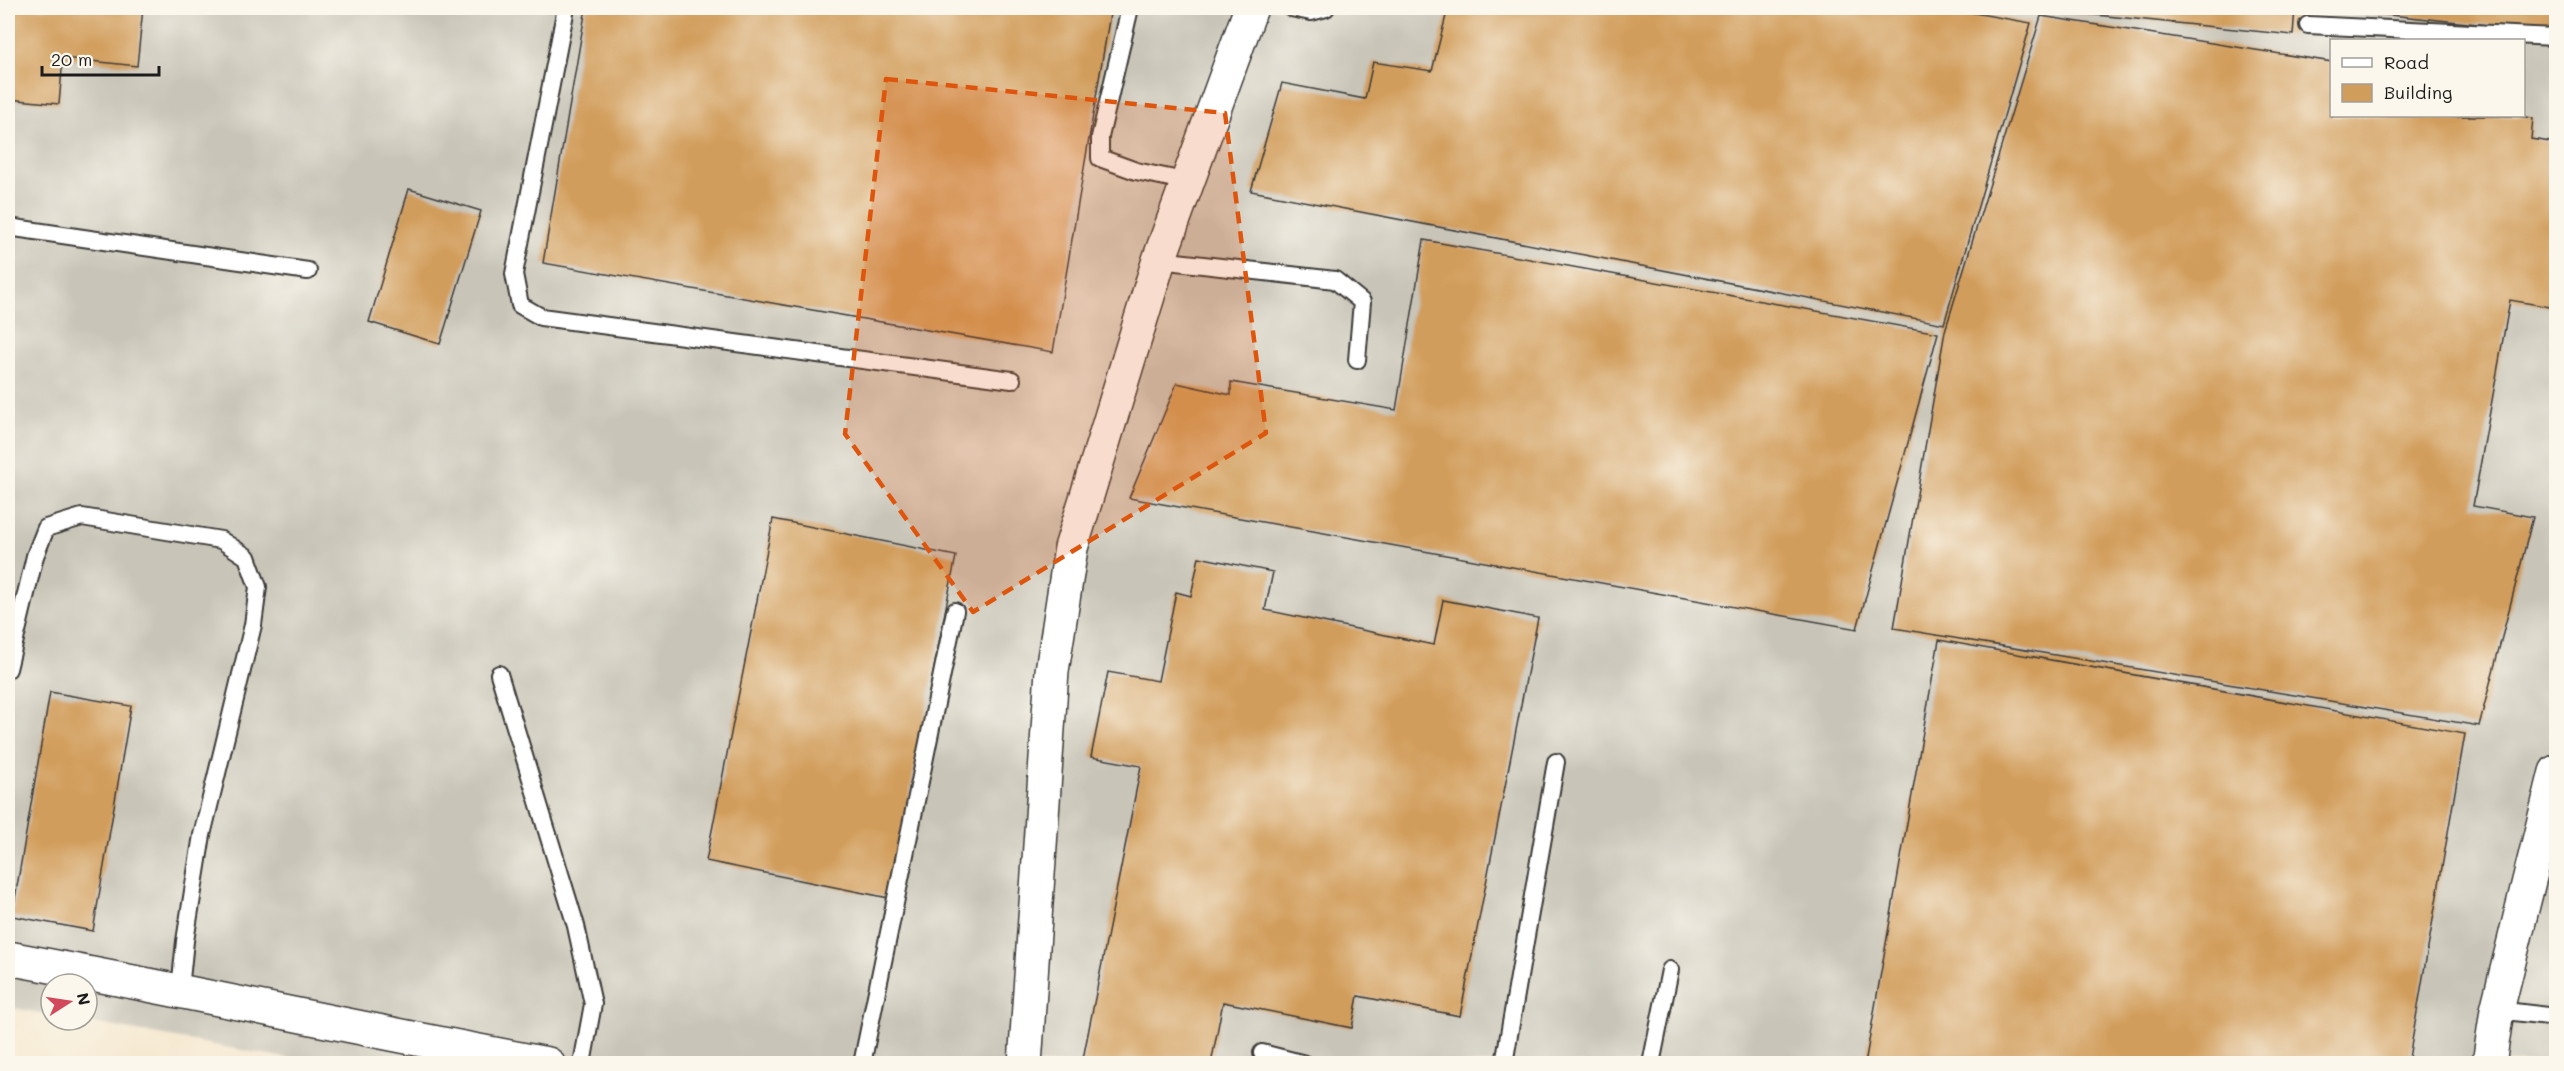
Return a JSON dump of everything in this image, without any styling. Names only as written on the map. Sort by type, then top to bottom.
[{"type":"street","points":[[1025,1064],[1052,671],[1071,548],[1159,260],[1251,8]]},
{"type":"street","points":[[2489,1064],[2497,1010],[2556,772]]},
{"type":"street","points":[[8,958],[180,989],[393,1035],[548,1064]]},
{"type":"lane","points":[[566,8],[514,274],[520,305],[541,317],[1012,380]]},
{"type":"lane","points":[[1130,8],[1100,137],[1100,158],[1136,171],[1189,182]]},
{"type":"lane","points":[[1291,8],[1311,12],[1326,8]]},
{"type":"lane","points":[[2308,25],[2556,37]]},
{"type":"lane","points":[[8,227],[308,271]]},
{"type":"lane","points":[[1159,260],[1335,280],[1362,302],[1357,360]]},
{"type":"lane","points":[[8,669],[34,556],[46,528],[82,517],[221,540],[248,557],[258,587],[253,625],[202,835],[185,941],[180,989]]},
{"type":"lane","points":[[862,1064],[955,611]]},
{"type":"lane","points":[[499,674],[576,926],[593,1004],[582,1064]]},
{"type":"lane","points":[[1504,1064],[1556,762]]},
{"type":"lane","points":[[1651,1064],[1670,970]]},
{"type":"lane","points":[[2497,1010],[2556,1017]]},
{"type":"lane","points":[[1262,1053],[1305,1064]]},
{"type":"highlighted area","points":[[886,79],[1225,113],[1266,433],[973,612],[845,434]]},
{"type":"shaded area","points":[[8,8],[2556,8],[2556,1063],[319,1064],[99,1024],[99,972],[39,972],[39,1013],[8,1007]]},
{"type":"building","points":[[8,8],[143,8],[137,66],[63,58],[59,104],[8,99]]},
{"type":"building","points":[[586,8],[1111,8],[1053,352],[543,263]]},
{"type":"building","points":[[1448,8],[1609,10],[1610,8],[1946,8],[2031,23],[1944,324],[1251,191],[1282,83],[1365,99],[1373,62],[1432,71]]},
{"type":"building","points":[[2049,8],[2295,8],[2293,35],[2048,10]]},
{"type":"building","points":[[2556,8],[2556,32],[2331,9]]},
{"type":"building","points":[[2041,16],[2330,62],[2330,117],[2533,118],[2531,139],[2556,143],[2556,308],[2510,300],[2473,506],[2533,517],[2479,726],[1894,628],[1945,331]]},
{"type":"building","points":[[409,189],[481,211],[440,344],[369,322]]},
{"type":"building","points":[[1424,240],[1938,333],[1857,629],[1129,498],[1177,383],[1231,395],[1231,382],[1396,410]]},
{"type":"building","points":[[773,519],[956,556],[889,898],[706,861]]},
{"type":"building","points":[[1199,557],[1273,572],[1265,610],[1434,645],[1443,600],[1538,618],[1460,1016],[1358,996],[1352,1028],[1223,1002],[1211,1064],[1082,1064],[1141,766],[1091,757],[1108,672],[1158,681],[1176,592],[1191,596]]},
{"type":"building","points":[[1939,640],[2465,734],[2408,1064],[1865,1064]]},
{"type":"building","points":[[50,692],[131,706],[93,931],[12,916]]}]
